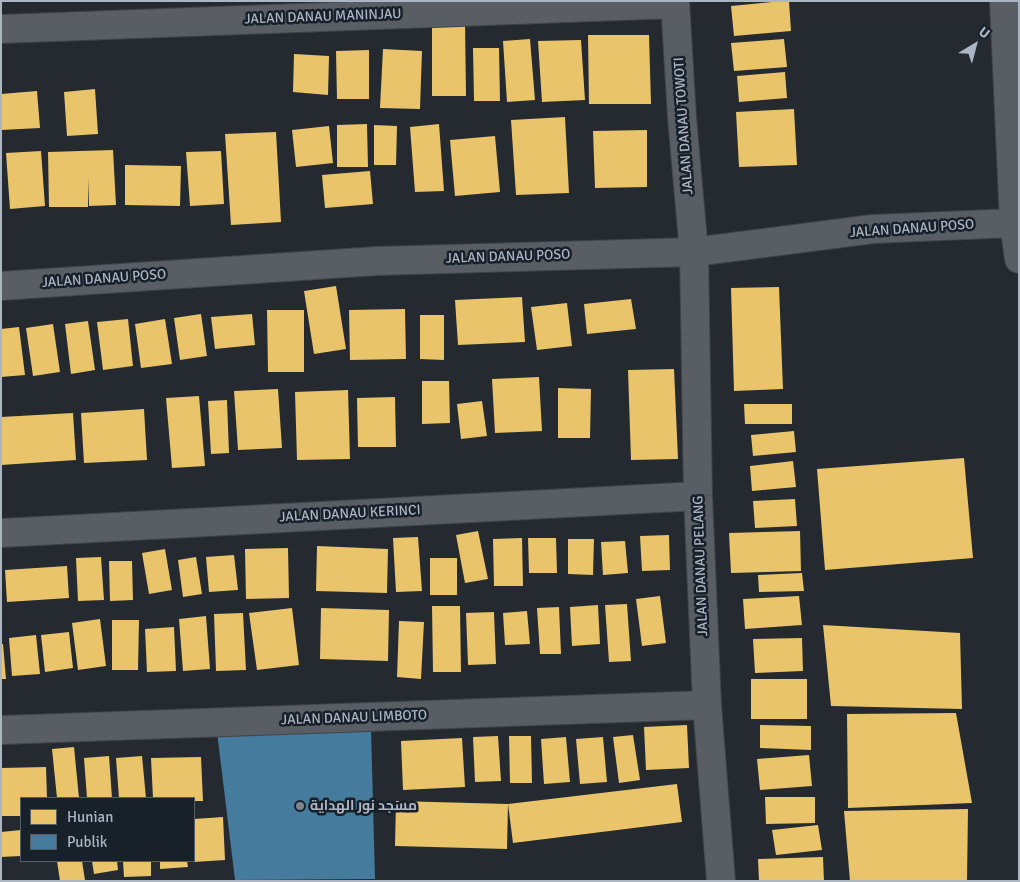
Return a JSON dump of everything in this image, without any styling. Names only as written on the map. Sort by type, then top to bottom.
[{"type":"street","points":[[1004,1],[1014,223],[1019,259]]},
{"type":"street","name":"JALAN DANAU MANINJAU","points":[[1,29],[675,3]]},
{"type":"street","name":"JALAN DANAU TOWOTI","points":[[675,3],[682,118],[694,252]]},
{"type":"street","name":"JALAN DANAU POSO","points":[[1,286],[377,261],[694,252],[872,230],[1014,223]]},
{"type":"street","name":"JALAN DANAU PELANG","points":[[694,252],[698,496],[707,705],[721,881]]},
{"type":"street","name":"JALAN DANAU KERINCI","points":[[1,533],[698,496]]},
{"type":"street","name":"JALAN DANAU LIMBOTO","points":[[1,730],[707,705]]},
{"type":"building: Hunian","points":[[789,1],[791,31],[734,36],[731,6]]},
{"type":"building: Hunian","points":[[465,21],[466,96],[432,96],[432,22]]},
{"type":"building: Hunian","points":[[588,35],[649,35],[651,104],[589,104]]},
{"type":"building: Hunian","points":[[530,39],[535,100],[507,102],[503,41]]},
{"type":"building: Hunian","points":[[784,39],[787,67],[734,71],[731,43]]},
{"type":"building: Hunian","points":[[581,40],[585,100],[542,102],[538,41]]},
{"type":"building: Hunian","points":[[473,48],[499,48],[500,101],[474,101]]},
{"type":"building: Hunian","points":[[383,49],[422,51],[420,109],[380,108]]},
{"type":"building: Hunian","points":[[369,50],[369,99],[337,99],[336,51]]},
{"type":"building: Hunian","points":[[294,54],[329,56],[328,95],[293,92]]},
{"type":"building: Hunian","points":[[785,72],[787,98],[739,102],[737,76]]},
{"type":"building: Hunian","points":[[95,89],[98,134],[67,136],[64,92]]},
{"type":"building: Hunian","points":[[37,91],[40,128],[1,130],[1,94]]},
{"type":"building: Hunian","points":[[794,109],[797,165],[739,167],[736,112]]},
{"type":"building: Hunian","points":[[565,117],[569,193],[516,195],[511,120]]},
{"type":"building: Hunian","points":[[367,124],[368,167],[337,167],[337,125]]},
{"type":"building: Hunian","points":[[439,124],[444,191],[415,192],[410,127]]},
{"type":"building: Hunian","points":[[374,125],[397,126],[396,165],[374,165]]},
{"type":"building: Hunian","points":[[329,126],[333,163],[296,167],[292,130]]},
{"type":"building: Hunian","points":[[647,130],[647,187],[595,188],[593,131]]},
{"type":"building: Hunian","points":[[276,132],[281,222],[231,225],[225,134]]},
{"type":"building: Hunian","points":[[495,136],[500,192],[455,196],[450,140]]},
{"type":"building: Hunian","points":[[113,150],[116,205],[89,206],[88,178],[88,207],[49,207],[48,152]]},
{"type":"building: Hunian","points":[[41,151],[45,206],[10,209],[6,153]]},
{"type":"building: Hunian","points":[[221,151],[224,204],[190,206],[186,152]]},
{"type":"building: Hunian","points":[[125,165],[181,166],[180,206],[125,205]]},
{"type":"building: Hunian","points":[[370,171],[373,204],[325,208],[322,175]]},
{"type":"building: Hunian","points":[[336,286],[346,349],[314,354],[304,291]]},
{"type":"building: Hunian","points":[[779,287],[783,389],[734,391],[731,288]]},
{"type":"building: Hunian","points":[[522,297],[525,342],[458,345],[455,300]]},
{"type":"building: Hunian","points":[[631,299],[636,329],[587,334],[584,304]]},
{"type":"building: Hunian","points":[[567,303],[572,346],[537,350],[531,307]]},
{"type":"building: Hunian","points":[[405,309],[406,359],[350,360],[349,310]]},
{"type":"building: Hunian","points":[[267,310],[304,310],[304,372],[268,372]]},
{"type":"building: Hunian","points":[[201,314],[207,356],[180,360],[174,318]]},
{"type":"building: Hunian","points":[[252,314],[255,345],[215,349],[211,317]]},
{"type":"building: Hunian","points":[[420,315],[444,315],[444,360],[420,359]]},
{"type":"building: Hunian","points":[[128,319],[133,366],[103,370],[97,322]]},
{"type":"building: Hunian","points":[[165,319],[172,364],[141,368],[135,324]]},
{"type":"building: Hunian","points":[[88,321],[95,370],[71,374],[65,324]]},
{"type":"building: Hunian","points":[[53,324],[60,372],[33,376],[26,328]]},
{"type":"building: Hunian","points":[[19,327],[25,375],[1,377],[1,329]]},
{"type":"building: Hunian","points":[[674,369],[678,459],[631,460],[628,370]]},
{"type":"building: Hunian","points":[[539,377],[542,431],[495,433],[492,379]]},
{"type":"building: Hunian","points":[[422,381],[449,381],[450,423],[422,424]]},
{"type":"building: Hunian","points":[[558,388],[591,389],[590,438],[558,438]]},
{"type":"building: Hunian","points":[[278,389],[282,448],[238,450],[234,391]]},
{"type":"building: Hunian","points":[[348,390],[350,459],[297,460],[295,392]]},
{"type":"building: Hunian","points":[[199,396],[205,466],[172,468],[166,398]]},
{"type":"building: Hunian","points":[[395,397],[396,447],[358,447],[357,398]]},
{"type":"building: Hunian","points":[[227,400],[229,453],[211,454],[208,401]]},
{"type":"building: Hunian","points":[[482,401],[487,436],[461,439],[457,404]]},
{"type":"building: Hunian","points":[[744,404],[792,404],[792,424],[745,424]]},
{"type":"building: Hunian","points":[[144,409],[147,460],[84,463],[81,413]]},
{"type":"building: Hunian","points":[[73,413],[76,460],[1,465],[1,417]]},
{"type":"building: Hunian","points":[[794,431],[796,452],[753,456],[751,435]]},
{"type":"building: Hunian","points":[[964,458],[973,558],[825,570],[817,469]]},
{"type":"building: Hunian","points":[[793,461],[796,487],[752,491],[750,466]]},
{"type":"building: Hunian","points":[[795,499],[797,526],[755,528],[753,501]]},
{"type":"building: Hunian","points":[[478,531],[488,579],[465,583],[456,535]]},
{"type":"building: Hunian","points":[[800,531],[801,571],[731,573],[729,533]]},
{"type":"building: Hunian","points":[[669,535],[670,570],[642,571],[640,536]]},
{"type":"building: Hunian","points":[[418,537],[422,591],[396,592],[393,538]]},
{"type":"building: Hunian","points":[[522,538],[523,586],[494,586],[493,539]]},
{"type":"building: Hunian","points":[[528,538],[556,538],[557,573],[529,573]]},
{"type":"building: Hunian","points":[[568,539],[594,539],[593,575],[568,574]]},
{"type":"building: Hunian","points":[[625,541],[628,573],[603,575],[601,542]]},
{"type":"building: Hunian","points":[[317,546],[388,549],[387,593],[316,591]]},
{"type":"building: Hunian","points":[[288,548],[289,598],[246,599],[245,549]]},
{"type":"building: Hunian","points":[[165,549],[172,590],[149,594],[142,553]]},
{"type":"building: Hunian","points":[[234,555],[238,590],[209,592],[206,557]]},
{"type":"building: Hunian","points":[[101,557],[104,600],[78,601],[76,558]]},
{"type":"building: Hunian","points":[[196,557],[202,594],[183,597],[178,560]]},
{"type":"building: Hunian","points":[[430,558],[457,558],[457,595],[430,595]]},
{"type":"building: Hunian","points":[[109,561],[132,561],[133,600],[110,601]]},
{"type":"building: Hunian","points":[[67,566],[69,598],[7,602],[5,570]]},
{"type":"building: Hunian","points":[[802,573],[804,591],[759,592],[758,575]]},
{"type":"building: Hunian","points":[[660,596],[666,643],[642,646],[636,599]]},
{"type":"building: Hunian","points":[[799,596],[802,625],[745,629],[743,599]]},
{"type":"building: Hunian","points":[[627,604],[631,661],[609,662],[605,605]]},
{"type":"building: Hunian","points":[[598,605],[600,644],[572,646],[570,607]]},
{"type":"building: Hunian","points":[[432,606],[460,606],[461,672],[433,672]]},
{"type":"building: Hunian","points":[[559,607],[561,654],[540,654],[537,608]]},
{"type":"building: Hunian","points":[[292,608],[299,665],[257,670],[249,613]]},
{"type":"building: Hunian","points":[[321,608],[389,610],[388,661],[320,659]]},
{"type":"building: Hunian","points":[[527,611],[530,644],[505,645],[503,613]]},
{"type":"building: Hunian","points":[[494,612],[496,664],[468,665],[466,613]]},
{"type":"building: Hunian","points":[[243,613],[246,670],[216,671],[214,614]]},
{"type":"building: Hunian","points":[[206,616],[210,669],[183,671],[179,619]]},
{"type":"building: Hunian","points":[[100,619],[106,666],[78,670],[72,623]]},
{"type":"building: Hunian","points":[[112,620],[139,620],[138,670],[112,670]]},
{"type":"building: Hunian","points":[[399,621],[424,622],[421,679],[397,677]]},
{"type":"building: Hunian","points":[[823,625],[960,633],[962,709],[831,706]]},
{"type":"building: Hunian","points":[[174,627],[176,671],[147,672],[145,629]]},
{"type":"building: Hunian","points":[[69,632],[73,668],[45,672],[41,635]]},
{"type":"building: Hunian","points":[[36,635],[40,674],[12,676],[9,638]]},
{"type":"building: Hunian","points":[[802,638],[803,671],[755,673],[753,639]]},
{"type":"building: Hunian","points":[[1,644],[3,644],[6,679],[1,679]]},
{"type":"building: Hunian","points":[[751,679],[807,679],[807,719],[751,719]]},
{"type":"building: Hunian","points":[[956,713],[972,803],[848,808],[847,714]]},
{"type":"building: Hunian","points":[[687,725],[689,768],[646,770],[644,727]]},
{"type":"building: Hunian","points":[[760,725],[811,726],[811,750],[760,748]]},
{"type":"building: Hunian","points":[[633,735],[640,780],[619,783],[613,737]]},
{"type":"building: Hunian","points":[[498,736],[501,781],[475,782],[473,737]]},
{"type":"building: Hunian","points":[[509,736],[531,736],[532,783],[510,783]]},
{"type":"building: Hunian","points":[[566,737],[570,782],[544,784],[541,739]]},
{"type":"building: Hunian","points":[[603,737],[607,782],[580,784],[576,739]]},
{"type":"building: Hunian","points":[[462,738],[465,787],[403,790],[401,741]]},
{"type":"building: Hunian","points":[[74,747],[79,797],[57,797],[52,749]]},
{"type":"building: Hunian","points":[[809,755],[812,786],[760,790],[757,759]]},
{"type":"building: Hunian","points":[[109,756],[112,797],[87,797],[84,758]]},
{"type":"building: Hunian","points":[[142,756],[146,797],[119,797],[116,758]]},
{"type":"building: Hunian","points":[[201,757],[203,801],[195,801],[195,797],[153,797],[151,758]]},
{"type":"building: Hunian","points":[[46,767],[47,797],[20,797],[20,816],[1,816],[1,768]]},
{"type":"building: Hunian","points":[[677,784],[682,822],[513,843],[508,804]]},
{"type":"building: Hunian","points":[[765,797],[815,797],[815,823],[766,824]]},
{"type":"building: Hunian","points":[[396,801],[508,804],[507,849],[395,846]]},
{"type":"building: Hunian","points":[[968,809],[967,881],[850,881],[844,811]]},
{"type":"building: Hunian","points":[[223,817],[225,860],[195,862],[195,819]]},
{"type":"building: Hunian","points":[[818,825],[822,850],[776,855],[772,830]]},
{"type":"building: Hunian","points":[[20,830],[20,856],[1,857],[1,832]]},
{"type":"building: Hunian","points":[[823,857],[824,881],[759,881],[758,859]]},
{"type":"building: Hunian","points":[[57,862],[82,862],[85,880],[60,881]]},
{"type":"building: Hunian","points":[[92,862],[117,862],[118,870],[94,874]]},
{"type":"building: Hunian","points":[[123,862],[151,862],[151,876],[124,877]]},
{"type":"building: Hunian","points":[[160,862],[187,862],[188,867],[160,869]]},
{"type":"building: Publik","name":"مسجد نور الهداية","points":[[371,729],[375,879],[235,880],[217,732]]},
{"type":"place","name":"مسجد نور الهداية","points":[[300,806]]}]
